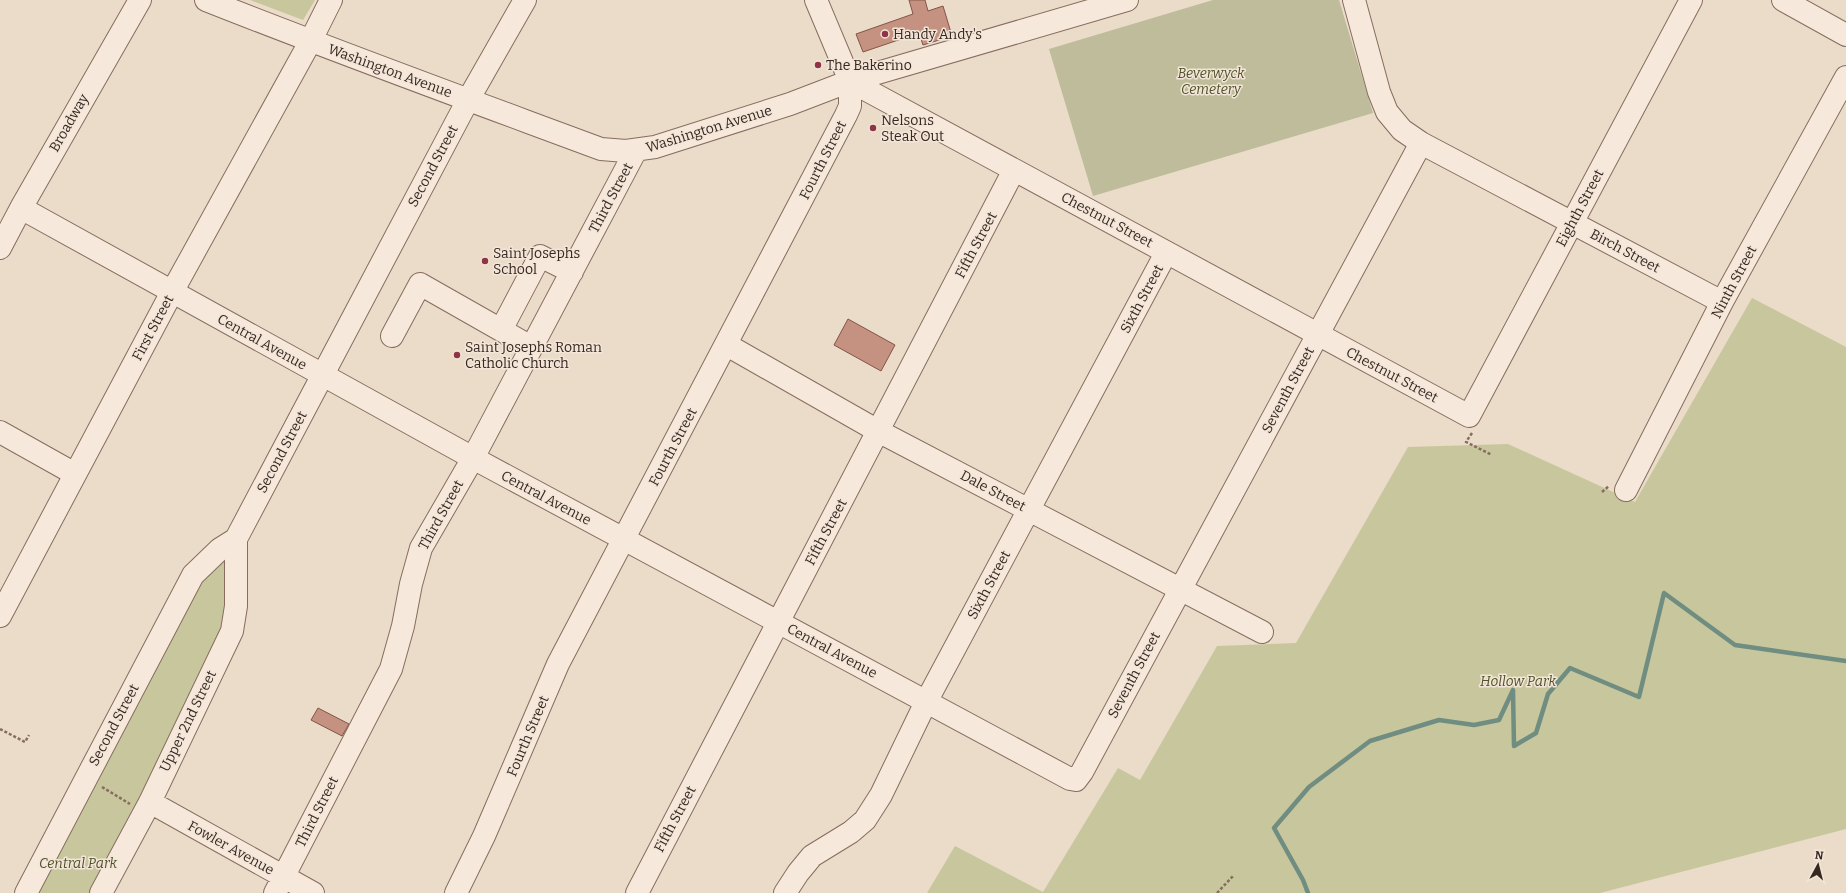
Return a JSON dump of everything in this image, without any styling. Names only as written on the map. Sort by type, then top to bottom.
[{"type":"street","name":"Broadway","points":[[0,248],[21,208],[140,0]]},
{"type":"street","name":"Washington Avenue","points":[[206,0],[310,42],[601,149],[617,151],[655,147],[775,109],[850,82],[1126,0]]},
{"type":"street","name":"First Street","points":[[0,616],[172,292],[310,42],[331,0]]},
{"type":"street","name":"Second Street","points":[[26,893],[193,575],[220,548],[236,539],[468,100],[525,0]]},
{"type":"street","name":"Fourth Street","points":[[456,893],[484,836],[558,664],[727,345],[850,106],[850,82],[816,0]]},
{"type":"street","points":[[1354,0],[1379,92],[1387,112],[1402,130],[1422,143]]},
{"type":"street","name":"Eighth Street","points":[[1468,416],[1691,0]]},
{"type":"street","points":[[1783,0],[1846,35]]},
{"type":"street","name":"Ninth Street","points":[[1626,490],[1722,302],[1846,78]]},
{"type":"street","name":"Chestnut Street","points":[[850,82],[1468,416]]},
{"type":"street","name":"Birch Street","points":[[1422,143],[1722,302]]},
{"type":"street","name":"Seventh Street","points":[[1076,780],[1082,772],[1422,143]]},
{"type":"street","name":"Third Street","points":[[280,885],[391,669],[403,626],[411,584],[421,548],[473,458],[636,150]]},
{"type":"street","name":"Fifth Street","points":[[637,893],[1014,170]]},
{"type":"street","name":"Central Avenue","points":[[21,208],[624,540],[1070,779],[1076,780]]},
{"type":"street","name":"Sixth Street","points":[[784,893],[812,856],[851,832],[865,820],[881,795],[926,702],[1166,253]]},
{"type":"street","points":[[501,330],[540,256],[572,272]]},
{"type":"street","points":[[392,336],[420,284],[531,347]]},
{"type":"street","name":"Dale Street","points":[[727,345],[878,431],[1262,632]]},
{"type":"street","points":[[0,432],[75,474]]},
{"type":"street","name":"Upper 2nd Street","points":[[100,893],[147,807],[232,631],[236,606],[236,539]]},
{"type":"street","name":"Fowler Avenue","points":[[147,807],[280,885],[313,893]]},
{"type":"path","points":[[1468,416],[1472,433],[1466,442],[1492,455]]},
{"type":"path","points":[[0,729],[25,742],[29,735]]},
{"type":"path","points":[[86,778],[147,807]]},
{"type":"path","points":[[1216,893],[1234,875]]},
{"type":"green space","points":[[250,0],[315,0],[303,20]]},
{"type":"green space","name":"Beverwyck Cemetery","points":[[1213,0],[1339,0],[1373,113],[1093,196],[1049,49]]},
{"type":"green space","name":"Hollow Park","points":[[1752,298],[1846,347],[1846,829],[1600,893],[927,893],[955,846],[1043,892],[1118,768],[1140,780],[1217,646],[1296,643],[1408,447],[1508,444],[1635,502]]},
{"type":"green space","name":"Central Park","points":[[228,557],[223,635],[90,893],[34,893],[200,581]]},
{"type":"building","points":[[909,0],[925,0],[928,11],[943,6],[952,36],[923,45],[919,33],[863,52],[856,34],[913,14]]},
{"type":"building","points":[[848,319],[895,345],[881,371],[834,345]]},
{"type":"building","points":[[318,708],[349,724],[342,736],[311,720]]},
{"type":"waterway","points":[[1308,893],[1303,880],[1274,828],[1309,787],[1370,741],[1439,720],[1474,725],[1499,720],[1513,690],[1514,746],[1536,733],[1548,694],[1570,668],[1639,697],[1664,593],[1735,645],[1846,661]]},
{"type":"place","name":"Handy Andy's","points":[[885,34]]},
{"type":"place","name":"The Bakerino","points":[[818,65]]},
{"type":"place","name":"Nelsons Steak Out","points":[[873,128]]},
{"type":"place","name":"Saint Josephs School","points":[[485,261]]},
{"type":"place","name":"Saint Josephs Roman Catholic Church","points":[[457,355]]}]
